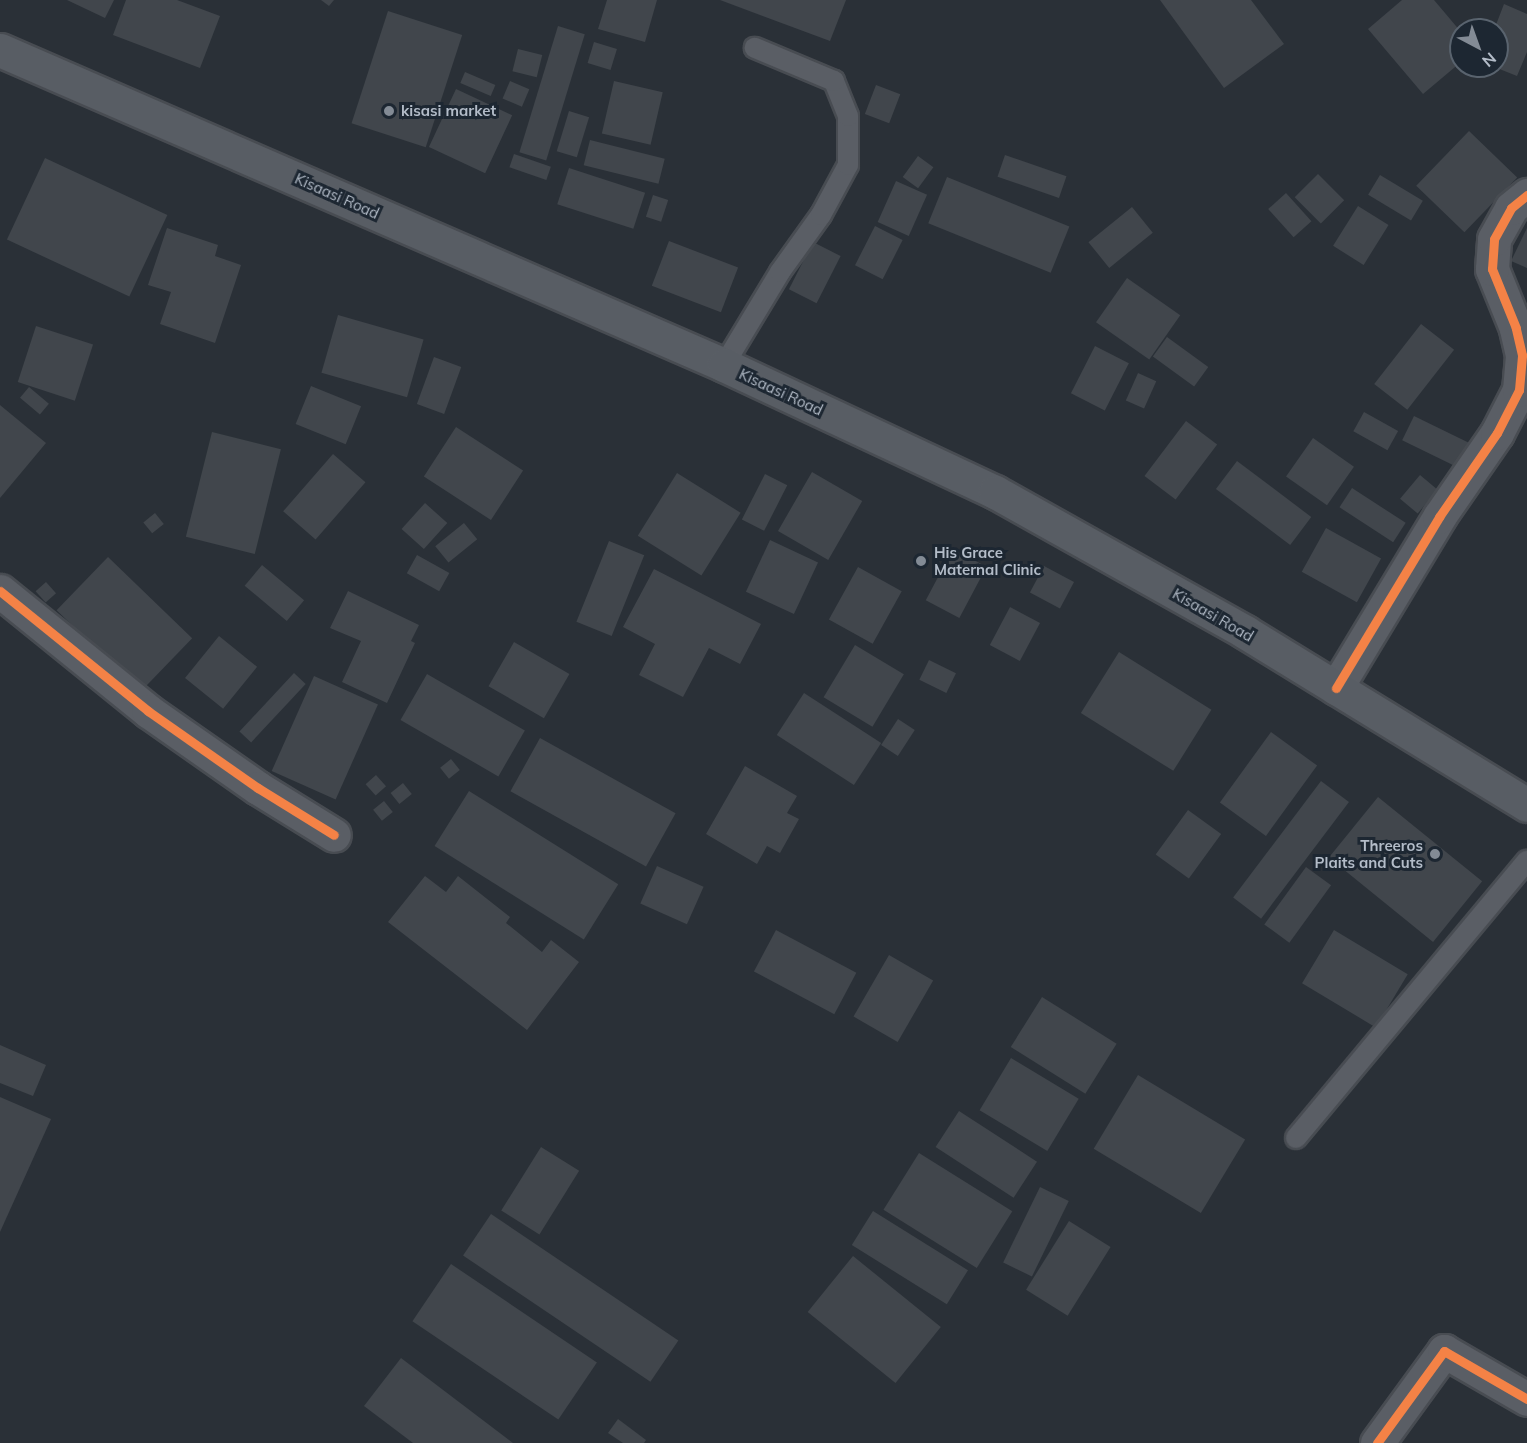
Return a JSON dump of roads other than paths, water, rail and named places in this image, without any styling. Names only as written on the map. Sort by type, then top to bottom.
[{"type":"main road","name":"Kisaasi Road","points":[[0,50],[724,365],[995,492],[1245,632],[1527,805]]},
{"type":"street","points":[[1336,688],[1439,517],[1497,433],[1520,390],[1522,355],[1516,328],[1492,269],[1494,239],[1511,208],[1527,195]]},
{"type":"street","points":[[0,591],[147,711],[258,788],[334,835]]},
{"type":"street","points":[[1377,1443],[1444,1351],[1527,1399]]},
{"type":"lane","points":[[724,365],[780,272],[821,214],[849,165],[848,116],[834,81],[755,48]]},
{"type":"lane","points":[[1296,1138],[1527,861]]},
{"type":"place","name":"kisasi market","points":[[389,111]]},
{"type":"place","name":"His Grace Maternal Clinic","points":[[921,561]]},
{"type":"place","name":"Threeros Plaits and Cuts","points":[[1435,854]]}]
